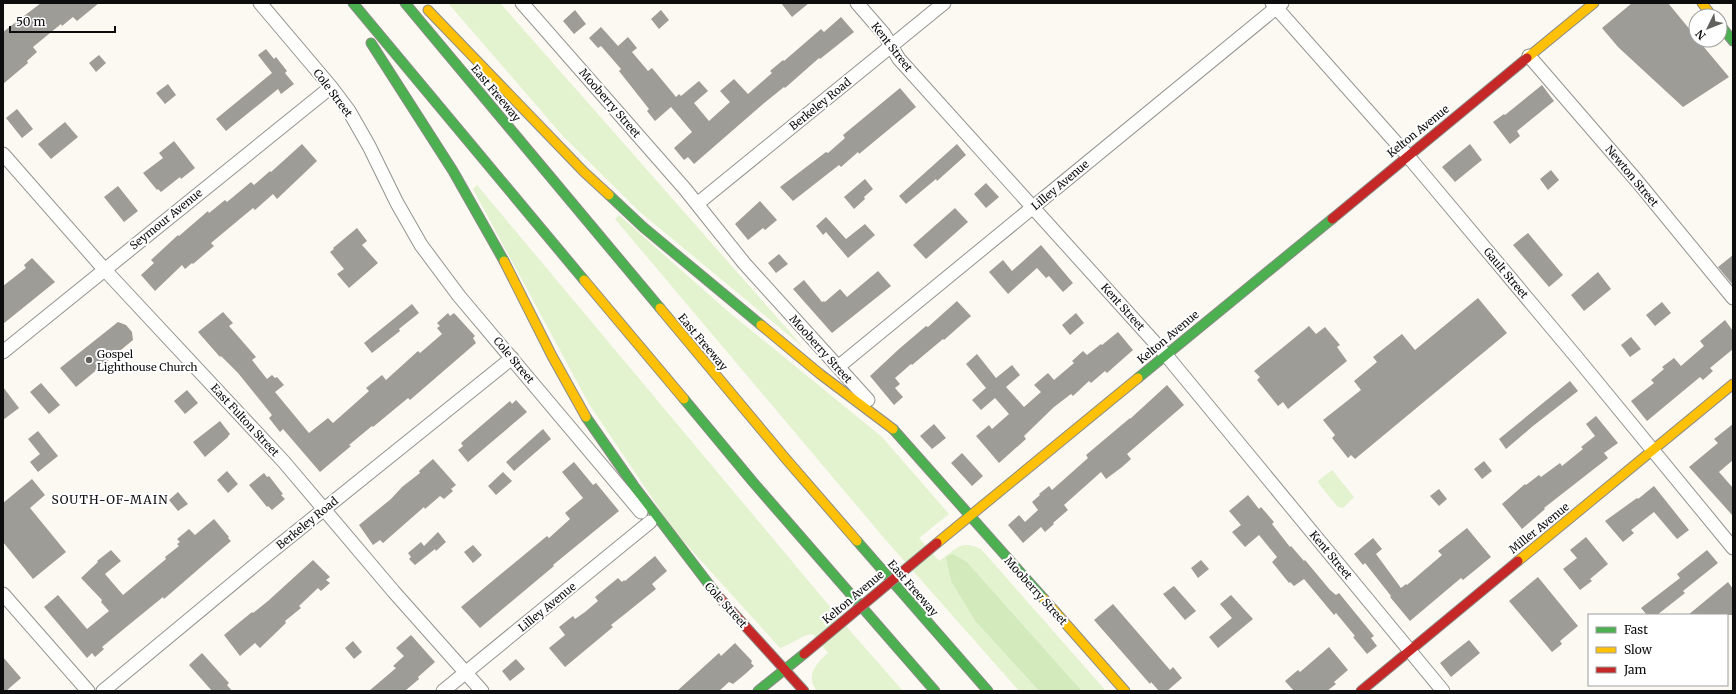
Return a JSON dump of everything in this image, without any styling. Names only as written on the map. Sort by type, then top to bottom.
[{"type":"main road","points":[[344,3],[357,22]]},
{"type":"main road","points":[[353,3],[753,482],[935,691]]},
{"type":"main road","name":"East Freeway","points":[[405,3],[786,459],[988,691]]},
{"type":"main road","points":[[422,3],[584,172],[643,227],[820,374],[893,429]]},
{"type":"main road","name":"Kelton Avenue","points":[[758,691],[1594,3]]},
{"type":"main road","points":[[366,35],[426,125],[494,243],[535,325],[587,418],[622,468],[717,595]]},
{"type":"main road","name":"Miller Avenue","points":[[1361,691],[1733,384]]},
{"type":"main road","name":"Mooberry Street","points":[[893,429],[1124,691]]},
{"type":"main road","name":"Cole Street","points":[[717,595],[804,691]]},
{"type":"street","name":"Cole Street","points":[[260,3],[331,87],[349,111],[366,140],[397,203],[421,245],[459,296],[650,522],[717,595]]},
{"type":"street","name":"Mooberry Street","points":[[522,3],[697,204],[744,263],[893,429]]},
{"type":"street","name":"Kent Street","points":[[857,3],[884,34],[900,58],[1166,354],[1443,691]]},
{"type":"street","name":"Berkeley Road","points":[[697,204],[944,3]]},
{"type":"street","name":"Gault Street","points":[[1277,5],[1408,155],[1733,548]]},
{"type":"street","name":"Lilley Avenue","points":[[838,367],[1034,207],[1277,5]]},
{"type":"street","name":"Newton Street","points":[[1529,56],[1637,181],[1733,298]]},
{"type":"street","name":"Seymour Avenue","points":[[3,352],[331,87]]},
{"type":"street","name":"East Fulton Street","points":[[3,154],[104,269],[284,462],[482,691]]},
{"type":"street","name":"Berkeley Road","points":[[103,691],[324,509],[512,358]]},
{"type":"street","name":"Lilley Avenue","points":[[443,691],[650,522]]},
{"type":"street","points":[[3,594],[88,691]]},
{"type":"green space","points":[[448,3],[500,3],[803,347],[640,212],[562,135]]},
{"type":"green space","points":[[477,185],[852,633],[903,691],[817,691],[812,681],[812,675],[816,666],[828,653],[813,634],[805,636],[780,648],[675,532],[589,404],[473,189]]},
{"type":"green space","points":[[619,215],[724,308],[882,437],[949,514],[919,538],[939,561],[958,547],[968,545],[981,549],[1106,691],[1082,691],[967,562],[976,622],[1039,691],[1019,691],[884,538],[615,219]]},
{"type":"green space","points":[[1332,470],[1354,497],[1343,508],[1338,507],[1318,481]]},
{"type":"green space","points":[[953,554],[967,562],[1082,691],[1039,691],[976,622],[951,581],[946,557]]},
{"type":"building","points":[[41,3],[99,3],[77,21],[73,17],[62,26],[61,24],[33,47],[37,52],[27,61],[28,63],[3,84],[3,32]]},
{"type":"building","points":[[781,3],[809,3],[792,17]]},
{"type":"building","points":[[1632,3],[1668,3],[1688,27],[1688,48],[1705,48],[1729,77],[1683,107],[1618,47],[1602,28]]},
{"type":"building","points":[[575,10],[586,24],[574,34],[563,21]]},
{"type":"building","points":[[661,10],[669,20],[659,29],[651,19]]},
{"type":"building","points":[[841,17],[854,32],[820,59],[819,58],[785,88],[784,87],[763,104],[694,164],[688,157],[684,160],[674,148],[692,132],[671,107],[655,121],[647,111],[649,109],[619,71],[621,69],[601,46],[598,48],[589,38],[601,27],[618,46],[628,37],[637,48],[632,52],[648,71],[652,68],[676,97],[679,94],[681,96],[699,81],[708,91],[694,103],[709,121],[730,102],[720,91],[734,79],[748,94],[772,73],[770,71],[783,60],[784,61],[821,29],[824,32]]},
{"type":"building","points":[[266,49],[274,59],[276,57],[287,71],[285,73],[294,84],[281,94],[278,89],[226,131],[216,119],[272,73],[258,55]]},
{"type":"building","points":[[99,55],[106,63],[96,72],[89,63]]},
{"type":"building","points":[[168,84],[176,95],[165,104],[156,93]]},
{"type":"building","points":[[1542,85],[1554,101],[1517,131],[1520,136],[1510,144],[1493,122],[1504,114],[1505,115]]},
{"type":"building","points":[[900,88],[916,107],[859,154],[858,152],[841,167],[839,165],[793,201],[780,187],[826,152],[828,153],[845,138],[843,135]]},
{"type":"building","points":[[17,109],[33,129],[22,138],[6,118]]},
{"type":"building","points":[[65,122],[78,137],[51,159],[38,144]]},
{"type":"building","points":[[174,141],[195,168],[181,179],[180,177],[161,192],[158,189],[157,190],[143,173],[163,158],[159,153]]},
{"type":"building","points":[[302,144],[317,161],[277,199],[273,194],[255,210],[253,208],[211,243],[214,246],[193,264],[192,263],[185,269],[182,265],[155,291],[141,275],[154,263],[151,260],[178,235],[179,236],[208,211],[209,213],[225,200],[227,202],[251,182],[254,185]]},
{"type":"building","points":[[957,144],[966,155],[937,181],[936,179],[906,204],[899,196]]},
{"type":"building","points":[[1470,144],[1482,160],[1455,182],[1442,167]]},
{"type":"building","points":[[1551,170],[1559,180],[1548,190],[1540,179]]},
{"type":"building","points":[[865,179],[873,189],[854,209],[844,197]]},
{"type":"building","points":[[986,183],[999,197],[986,208],[974,194]]},
{"type":"building","points":[[118,186],[138,211],[124,222],[104,197]]},
{"type":"building","points":[[760,201],[777,220],[765,230],[763,228],[748,240],[735,224]]},
{"type":"building","points":[[955,208],[968,222],[926,259],[913,245]]},
{"type":"building","points":[[826,217],[846,239],[865,224],[875,235],[848,258],[826,232],[823,235],[816,226]]},
{"type":"building","points":[[357,228],[367,241],[362,245],[378,263],[349,288],[337,274],[344,269],[330,252]]},
{"type":"building","points":[[1528,233],[1563,275],[1549,287],[1513,245]]},
{"type":"building","points":[[1041,245],[1073,283],[1063,292],[1049,276],[1046,278],[1037,268],[1008,294],[989,272],[1003,260],[1012,271]]},
{"type":"building","points":[[779,254],[788,264],[776,273],[768,263]]},
{"type":"building","points":[[1733,255],[1733,285],[1718,267]]},
{"type":"building","points":[[32,258],[55,282],[3,324],[3,286],[26,268],[24,265]]},
{"type":"building","points":[[878,271],[891,286],[832,333],[793,289],[804,280],[822,302],[825,302],[840,289],[847,297]]},
{"type":"building","points":[[1598,272],[1611,289],[1584,311],[1571,295]]},
{"type":"building","points":[[1478,298],[1507,333],[1355,459],[1351,455],[1348,458],[1332,438],[1335,435],[1323,420],[1361,390],[1354,381],[1377,362],[1373,357],[1402,334],[1415,350]]},
{"type":"building","points":[[957,301],[971,316],[944,340],[943,339],[895,378],[900,384],[895,388],[903,397],[894,405],[870,376],[899,349],[926,326],[928,327]]},
{"type":"building","points":[[1662,302],[1671,313],[1655,326],[1646,315]]},
{"type":"building","points":[[412,304],[419,313],[399,329],[400,331],[372,353],[364,343]]},
{"type":"building","points":[[223,312],[233,323],[229,326],[256,357],[252,360],[267,379],[272,375],[275,378],[277,377],[284,385],[275,392],[309,433],[328,418],[333,423],[369,391],[366,388],[382,375],[386,380],[418,351],[420,353],[442,334],[437,328],[440,326],[437,323],[448,313],[450,316],[454,313],[475,336],[473,338],[476,343],[410,400],[408,398],[349,445],[351,446],[320,472],[283,429],[280,432],[269,418],[272,415],[238,373],[221,356],[220,357],[198,332]]},
{"type":"building","points":[[1076,313],[1084,323],[1070,335],[1062,325]]},
{"type":"building","points":[[1725,320],[1733,331],[1733,349],[1710,368],[1713,371],[1703,380],[1700,377],[1647,421],[1631,401],[1654,383],[1651,380],[1664,369],[1662,367],[1674,358],[1681,366],[1704,346],[1700,341]]},
{"type":"building","name":"Gospel Lighthouse Church","points":[[118,322],[126,325],[132,332],[133,340],[76,387],[60,368]]},
{"type":"building","points":[[1309,326],[1316,334],[1325,327],[1340,345],[1337,347],[1347,361],[1288,409],[1283,402],[1278,406],[1257,380],[1260,377],[1254,371]]},
{"type":"building","points":[[1118,332],[1133,350],[1107,373],[1105,371],[1091,383],[1089,381],[1073,396],[1071,394],[1054,407],[1024,436],[1026,439],[999,463],[976,436],[989,425],[992,429],[1009,414],[995,398],[981,410],[972,400],[986,388],[966,364],[977,354],[996,378],[1012,365],[1020,375],[1006,387],[1024,407],[1041,392],[1034,385],[1048,373],[1054,380],[1074,363],[1072,361],[1083,351],[1087,355]]},
{"type":"building","points":[[1631,337],[1641,349],[1630,357],[1621,345]]},
{"type":"building","points":[[1570,381],[1578,391],[1506,449],[1499,439]]},
{"type":"building","points":[[41,383],[60,405],[49,414],[30,392]]},
{"type":"building","points":[[1167,385],[1184,405],[1127,454],[1131,459],[1122,467],[1106,479],[1101,472],[1064,505],[1068,510],[1053,523],[1054,524],[1045,532],[1041,527],[1023,543],[1008,525],[1019,515],[1025,522],[1038,510],[1032,502],[1040,495],[1039,494],[1049,486],[1052,490],[1088,458],[1086,455],[1130,419]]},
{"type":"building","points":[[3,387],[19,408],[3,420]]},
{"type":"building","points":[[187,390],[198,403],[185,414],[174,401]]},
{"type":"building","points":[[516,400],[527,412],[468,462],[458,450],[463,446],[461,443],[510,401],[512,404]]},
{"type":"building","points":[[1596,416],[1618,443],[1604,453],[1608,458],[1544,508],[1545,509],[1522,529],[1502,504],[1525,484],[1526,485],[1539,475],[1541,477],[1560,463],[1562,466],[1583,449],[1581,447],[1595,436],[1586,424]]},
{"type":"building","points":[[220,421],[230,434],[205,457],[193,442]]},
{"type":"building","points":[[934,424],[946,438],[932,449],[920,436]]},
{"type":"building","points":[[1733,424],[1733,460],[1719,472],[1733,488],[1733,516],[1689,467],[1718,443],[1714,439]]},
{"type":"building","points":[[543,429],[551,439],[514,471],[506,462]]},
{"type":"building","points":[[38,431],[58,456],[38,472],[30,462],[40,454],[28,439]]},
{"type":"building","points":[[962,453],[983,476],[972,486],[951,463]]},
{"type":"building","points":[[433,459],[456,485],[451,489],[453,491],[444,499],[440,496],[425,509],[424,507],[383,543],[380,540],[373,545],[359,525],[391,499]]},
{"type":"building","points":[[1484,461],[1492,471],[1482,479],[1474,469]]},
{"type":"building","points":[[574,462],[593,485],[596,483],[619,511],[480,628],[461,607],[547,536],[549,538],[570,519],[565,513],[583,498],[562,472]]},
{"type":"building","points":[[227,471],[238,484],[228,493],[217,480]]},
{"type":"building","points":[[503,472],[512,481],[496,495],[488,486]]},
{"type":"building","points":[[264,473],[267,477],[269,476],[283,494],[281,495],[285,499],[272,510],[268,506],[267,507],[249,485]]},
{"type":"building","points":[[32,479],[45,495],[30,508],[66,552],[33,579],[3,542],[3,503]]},
{"type":"building","points":[[1654,486],[1689,530],[1677,539],[1654,512],[1631,530],[1634,533],[1623,542],[1605,521],[1637,498],[1638,499]]},
{"type":"building","points":[[1439,489],[1447,499],[1439,506],[1430,496]]},
{"type":"building","points":[[178,492],[188,504],[178,511],[169,500]]},
{"type":"building","points":[[1248,495],[1259,509],[1261,507],[1274,522],[1272,524],[1290,547],[1291,546],[1304,561],[1305,560],[1330,590],[1336,595],[1339,593],[1374,636],[1371,638],[1377,646],[1367,654],[1353,637],[1355,636],[1336,613],[1334,615],[1304,579],[1294,586],[1290,582],[1289,583],[1272,562],[1277,557],[1259,535],[1245,547],[1232,532],[1241,525],[1229,511]]},
{"type":"building","points":[[214,519],[231,541],[164,599],[163,597],[102,647],[104,649],[95,657],[92,653],[87,658],[44,607],[58,595],[87,629],[109,611],[101,602],[102,600],[81,578],[98,562],[97,561],[111,550],[121,561],[105,574],[123,595],[166,559],[165,557],[179,546],[177,544],[180,542],[177,539],[189,529],[195,535]]},
{"type":"building","points":[[1467,528],[1491,557],[1463,580],[1461,578],[1410,621],[1365,563],[1363,565],[1354,554],[1373,538],[1382,549],[1376,554],[1401,588],[1406,584],[1407,585],[1442,555],[1438,551]]},
{"type":"building","points":[[438,532],[446,542],[436,551],[435,549],[415,565],[409,559],[411,557],[408,553],[421,542],[424,546]]},
{"type":"building","points":[[1586,537],[1608,564],[1590,579],[1592,581],[1580,590],[1563,569],[1577,558],[1570,550]]},
{"type":"building","points":[[473,545],[482,555],[473,563],[464,552]]},
{"type":"building","points":[[1707,550],[1718,563],[1683,591],[1685,593],[1658,614],[1646,614],[1641,608],[1680,578],[1677,574]]},
{"type":"building","points":[[655,556],[667,571],[652,584],[656,589],[611,625],[613,627],[565,667],[549,648],[565,635],[559,627],[573,616],[575,619],[585,612],[598,601],[595,597],[618,578],[622,582],[624,580],[625,581]]},
{"type":"building","points":[[313,560],[330,577],[326,580],[330,583],[321,591],[318,588],[299,606],[301,608],[285,621],[286,623],[260,648],[255,643],[240,656],[224,635],[268,601]]},
{"type":"building","points":[[1201,560],[1209,569],[1198,578],[1191,568]]},
{"type":"building","points":[[1538,577],[1578,626],[1560,641],[1562,644],[1552,652],[1509,601]]},
{"type":"building","points":[[1728,582],[1733,589],[1733,615],[1689,614]]},
{"type":"building","points":[[1174,586],[1196,611],[1185,620],[1163,594]]},
{"type":"building","points":[[1231,595],[1253,619],[1218,648],[1209,637],[1232,618],[1220,604]]},
{"type":"building","points":[[1113,604],[1170,670],[1173,667],[1182,678],[1167,691],[1159,691],[1151,682],[1150,684],[1094,620]]},
{"type":"building","points":[[411,635],[435,662],[405,691],[369,691],[396,668],[393,666],[404,656],[396,648]]},
{"type":"building","points":[[1469,640],[1480,653],[1451,677],[1440,663]]},
{"type":"building","points":[[353,641],[362,652],[354,659],[345,648]]},
{"type":"building","points":[[735,643],[752,661],[751,663],[754,666],[744,675],[733,684],[729,682],[719,691],[677,691],[719,653],[721,656]]},
{"type":"building","points":[[1329,647],[1348,670],[1334,682],[1336,684],[1327,691],[1294,691],[1285,681],[1298,670],[1300,672]]},
{"type":"building","points":[[202,653],[229,683],[227,685],[232,691],[212,691],[189,665]]},
{"type":"building","points":[[3,657],[21,678],[6,691],[3,691]]},
{"type":"building","points":[[516,659],[525,669],[510,681],[502,671]]},
{"type":"traffic: fast","points":[[353,3],[584,280]]},
{"type":"traffic: fast","points":[[405,3],[660,308]]},
{"type":"traffic: fast","points":[[1728,35],[1733,41]]},
{"type":"traffic: fast","points":[[371,43],[453,171],[504,261]]},
{"type":"traffic: fast","points":[[609,195],[643,227],[761,325]]},
{"type":"traffic: fast","points":[[1138,378],[1332,219]]},
{"type":"traffic: fast","points":[[684,399],[753,482],[935,691]]},
{"type":"traffic: fast","points":[[586,417],[634,486],[717,595]]},
{"type":"traffic: fast","points":[[893,429],[1044,599]]},
{"type":"traffic: fast","points":[[857,541],[988,691]]},
{"type":"traffic: fast","points":[[758,691],[804,654]]},
{"type":"traffic: slow","points":[[1527,58],[1594,3]]},
{"type":"traffic: slow","points":[[1702,3],[1706,8]]},
{"type":"traffic: slow","points":[[428,10],[584,172],[609,195]]},
{"type":"traffic: slow","points":[[504,261],[552,356],[586,417]]},
{"type":"traffic: slow","points":[[584,280],[684,399]]},
{"type":"traffic: slow","points":[[660,308],[786,459],[857,541]]},
{"type":"traffic: slow","points":[[761,325],[820,374],[893,429]]},
{"type":"traffic: slow","points":[[937,543],[1138,378]]},
{"type":"traffic: slow","points":[[1518,561],[1733,384]]},
{"type":"traffic: slow","points":[[1044,599],[1125,691]]},
{"type":"traffic: jam","points":[[1332,219],[1527,58]]},
{"type":"traffic: jam","points":[[804,654],[937,543]]},
{"type":"traffic: jam","points":[[1361,691],[1518,561]]},
{"type":"traffic: jam","points":[[717,595],[804,691]]},
{"type":"place","name":"Gospel Lighthouse Church","points":[[89,360]]},
{"type":"district","name":"SOUTH-OF-MAIN","points":[[110,500]]}]
